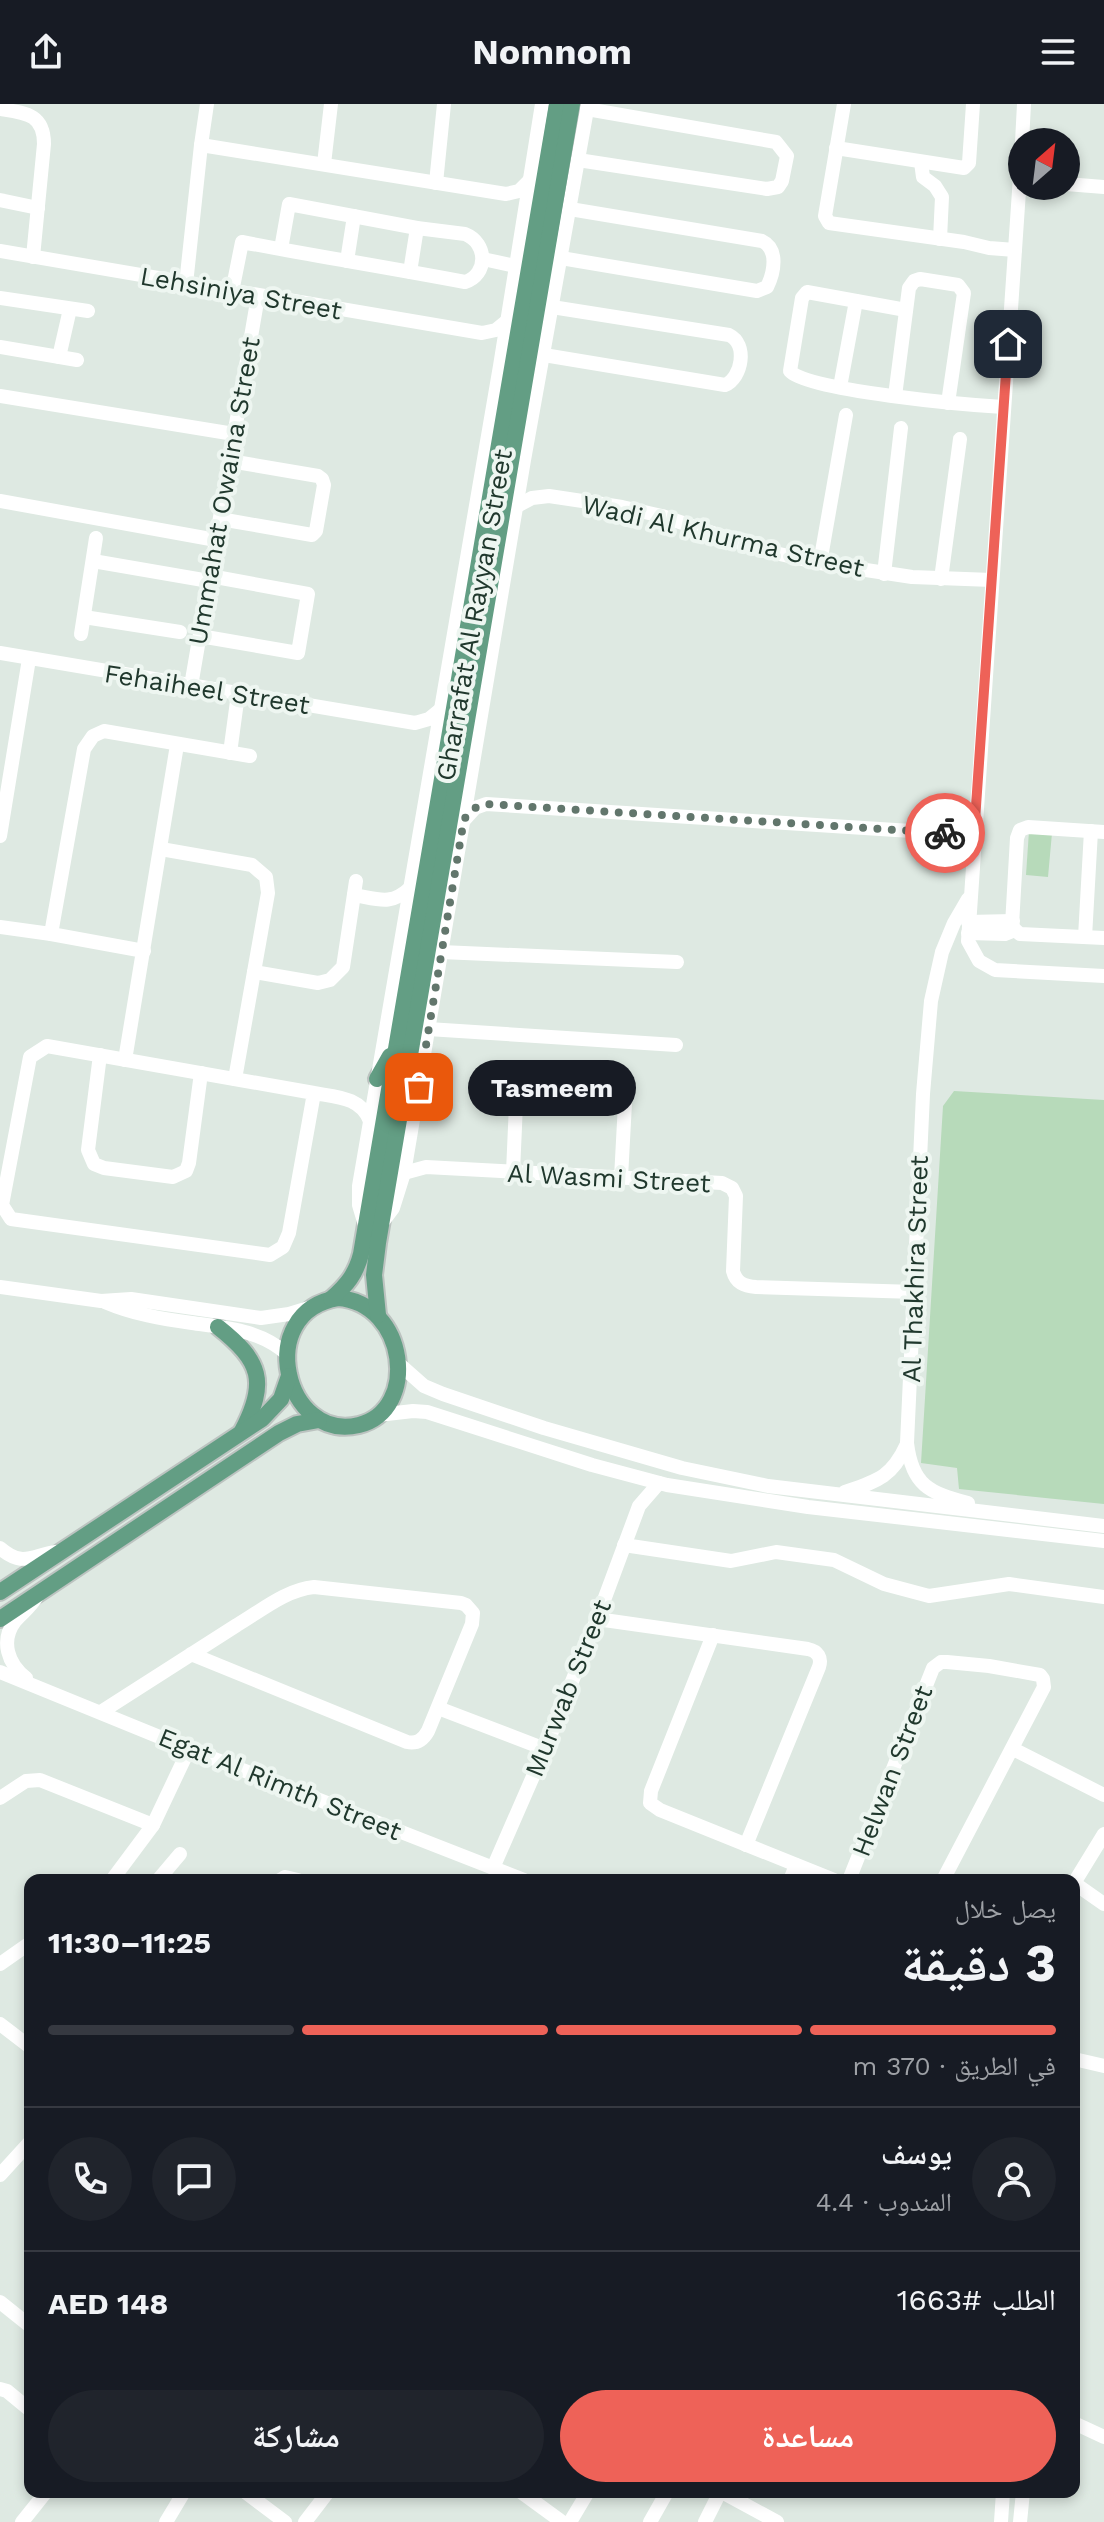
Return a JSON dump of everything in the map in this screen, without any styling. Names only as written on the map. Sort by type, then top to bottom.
[{"type":"main road","name":"Gharrafat Al Rayyan Street","points":[[378,1315],[373,1225],[395,1048],[557,104]]},
{"type":"main road","name":"Gharrafat Al Rayyan Street","points":[[331,1299],[354,1274],[373,1225],[446,850],[515,435],[582,106]]},
{"type":"main road","points":[[508,316],[527,280]]},
{"type":"main road","points":[[500,360],[506,400]]},
{"type":"main road","points":[[515,435],[523,468]]},
{"type":"main road","points":[[497,548],[516,512]]},
{"type":"main road","points":[[441,703],[461,669]]},
{"type":"main road","points":[[464,744],[470,782]]},
{"type":"main road","points":[[434,748],[441,785]]},
{"type":"main road","points":[[446,850],[463,826]]},
{"type":"main road","points":[[376,1084],[395,1048]]},
{"type":"main road","points":[[331,1299],[356,1301],[378,1315],[394,1342],[398,1363],[392,1395],[378,1415],[357,1425],[335,1425],[319,1420],[300,1401],[289,1376],[287,1354],[294,1325],[312,1307],[331,1299]]},
{"type":"main road","points":[[218,1327],[242,1346],[256,1372],[257,1400],[241,1433]]},
{"type":"main road","points":[[0,1592],[241,1433],[278,1403],[289,1376]]},
{"type":"main road","points":[[0,1619],[279,1433],[297,1424],[319,1420]]},
{"type":"street","points":[[186,284],[207,104]]},
{"type":"street","points":[[324,164],[331,104]]},
{"type":"street","points":[[436,183],[444,104]]},
{"type":"street","name":"Gharrafat Al Rayyan Street","points":[[542,104],[358,1193],[373,1225],[397,1199],[404,1173],[570,209],[582,106]]},
{"type":"street","points":[[844,104],[825,216],[829,223],[989,248],[1015,246]]},
{"type":"street","points":[[836,148],[960,168],[967,166],[973,104]]},
{"type":"street","points":[[1023,128],[1024,104]]},
{"type":"street","points":[[578,160],[767,189],[778,187],[782,181],[787,156],[776,142],[582,106]]},
{"type":"street","points":[[7,108],[34,118],[43,128],[33,257]]},
{"type":"street","points":[[201,145],[506,194],[519,191],[530,180]]},
{"type":"street","points":[[921,162],[923,177],[935,186],[942,197],[940,239]]},
{"type":"street","points":[[1080,185],[1104,187]]},
{"type":"street","points":[[506,194],[518,203],[525,215]]},
{"type":"street","points":[[0,200],[38,208]]},
{"type":"street","points":[[1019,200],[968,941],[979,961],[995,970],[1104,976]]},
{"type":"street","points":[[232,292],[241,242],[465,282],[473,280],[480,271],[483,259],[480,245],[472,237],[289,204],[281,249]]},
{"type":"street","points":[[561,258],[757,291],[767,287],[771,279],[774,253],[770,244],[762,241],[570,209]]},
{"type":"street","points":[[347,261],[354,216]]},
{"type":"street","points":[[410,272],[417,228]]},
{"type":"street","name":"Lehsiniya Street","points":[[0,251],[482,333]]},
{"type":"street","points":[[483,259],[515,266]]},
{"type":"street","points":[[895,396],[909,288],[920,279],[962,288],[948,403]]},
{"type":"street","points":[[906,310],[807,292],[802,298],[790,371],[798,378],[840,387],[948,403],[1003,407]]},
{"type":"street","name":"Ummahat Owaina Street","points":[[191,686],[258,296]]},
{"type":"street","points":[[0,298],[88,311]]},
{"type":"street","points":[[840,387],[856,301]]},
{"type":"street","points":[[544,355],[725,385],[734,382],[738,375],[741,347],[737,339],[729,335],[552,307]]},
{"type":"street","points":[[59,357],[70,309]]},
{"type":"street","points":[[482,333],[496,330],[508,316]]},
{"type":"street","points":[[482,333],[495,342],[500,360]]},
{"type":"street","points":[[0,347],[77,360]]},
{"type":"street","points":[[0,396],[234,434]]},
{"type":"street","points":[[820,563],[846,415]]},
{"type":"street","points":[[884,574],[901,428]]},
{"type":"street","points":[[941,579],[960,439]]},
{"type":"street","points":[[220,519],[312,535],[316,531],[324,482],[318,476],[230,461]]},
{"type":"street","name":"Wadi Al Khurma Street","points":[[523,468],[534,489],[549,496],[642,511],[745,545],[820,563],[884,574],[992,580]]},
{"type":"street","name":"Wadi Al Khurma Street","points":[[516,512],[532,498],[549,496]]},
{"type":"street","points":[[0,501],[216,540]]},
{"type":"street","points":[[81,634],[96,538]]},
{"type":"street","points":[[93,561],[308,594],[298,653],[200,636]]},
{"type":"street","points":[[84,617],[180,632]]},
{"type":"street","name":"Fehaiheel Street","points":[[0,653],[415,723]]},
{"type":"street","points":[[0,836],[6,754],[29,659]]},
{"type":"street","points":[[230,753],[238,694]]},
{"type":"street","points":[[415,723],[429,719],[441,703]]},
{"type":"street","points":[[415,723],[430,732],[434,748]]},
{"type":"street","points":[[51,934],[84,749],[93,736],[104,731],[250,756]]},
{"type":"street","points":[[125,1060],[177,745]]},
{"type":"street","points":[[470,782],[477,799],[486,804]]},
{"type":"street","points":[[463,826],[475,808],[486,804],[974,835]]},
{"type":"street","points":[[1085,937],[1097,832],[1028,827],[1020,830],[1017,838],[1014,926],[1020,934],[1104,938]]},
{"type":"street","points":[[161,849],[252,865],[266,877],[268,893],[235,1079]]},
{"type":"street","points":[[254,972],[318,983],[330,980],[343,967],[355,888],[388,901],[400,911],[404,921]]},
{"type":"street","points":[[388,901],[410,888]]},
{"type":"street","name":"Al Thakhira Street","points":[[970,895],[947,937],[935,976],[923,1094],[907,1443],[910,1465],[918,1478],[933,1491],[1019,1516]]},
{"type":"street","points":[[968,927],[1005,934],[1014,926]]},
{"type":"street","points":[[0,927],[144,951]]},
{"type":"street","points":[[441,952],[677,962]]},
{"type":"street","points":[[428,1029],[676,1045]]},
{"type":"street","points":[[314,1093],[289,1233],[283,1247],[270,1255],[11,1219],[2,1205],[5,1167],[30,1057],[47,1046],[314,1093],[353,1101],[364,1109],[370,1121]]},
{"type":"street","points":[[100,1055],[88,1150],[90,1160],[104,1168],[173,1177],[186,1171],[201,1073]]},
{"type":"street","points":[[353,1101],[366,1097],[376,1084]]},
{"type":"street","points":[[621,1178],[625,1103]]},
{"type":"street","points":[[513,1172],[516,1104]]},
{"type":"street","name":"Al Wasmi Street","points":[[404,1173],[426,1167],[722,1183],[732,1188],[736,1196],[733,1271],[742,1284],[915,1292]]},
{"type":"street","points":[[0,1287],[101,1301],[131,1299],[154,1310],[259,1335],[287,1354]]},
{"type":"street","points":[[154,1310],[261,1318],[312,1307]]},
{"type":"street","points":[[398,1363],[424,1386],[443,1394],[650,1460],[768,1486],[1104,1526]]},
{"type":"street","points":[[378,1415],[413,1411],[445,1417],[659,1483],[808,1507],[1104,1541]]},
{"type":"street","name":"Al Thakhira Street","points":[[840,1494],[889,1474],[899,1462],[907,1443]]},
{"type":"street","points":[[634,1477],[639,1506]]},
{"type":"street","name":"Murwab Street","points":[[493,1868],[545,1749],[639,1506],[659,1483]]},
{"type":"street","points":[[624,1545],[731,1561],[776,1552],[834,1560],[884,1584],[929,1596],[1009,1584],[1104,1597]]},
{"type":"street","points":[[0,1548],[19,1559],[61,1552]]},
{"type":"street","points":[[101,1712],[191,1654],[278,1600],[304,1588],[461,1603],[470,1608],[474,1618],[425,1737],[415,1742],[407,1742],[191,1654]]},
{"type":"street","name":"Egat Al Rimth Street","points":[[36,1685],[13,1666],[7,1643],[13,1624],[38,1595]]},
{"type":"street","points":[[597,1619],[808,1649],[820,1657],[819,1667],[746,1845]]},
{"type":"street","name":"Helwan Street","points":[[713,1635],[649,1797],[654,1807],[819,1874]]},
{"type":"street","name":"Helwan Street","points":[[851,1874],[936,1664],[947,1662],[989,1666],[1040,1675],[1044,1687],[946,1874]]},
{"type":"street","name":"Egat Al Rimth Street","points":[[0,1672],[508,1874]]},
{"type":"street","points":[[438,1708],[545,1749]]},
{"type":"street","points":[[116,1874],[153,1825],[189,1749]]},
{"type":"street","points":[[1013,1749],[1104,1795]]},
{"type":"street","points":[[0,1798],[26,1781],[40,1780],[153,1825]]},
{"type":"street","points":[[1080,1874],[1104,1834]]},
{"type":"street","points":[[163,1874],[180,1854]]},
{"type":"street","points":[[792,1874],[796,1865]]},
{"type":"street","points":[[1080,1887],[1104,1904]]},
{"type":"street","points":[[0,1964],[24,1947]]},
{"type":"street","points":[[0,2024],[24,2042]]},
{"type":"street","points":[[1080,2060],[1104,2066]]},
{"type":"street","points":[[0,2175],[24,2149]]},
{"type":"street","points":[[0,2302],[24,2321]]},
{"type":"street","points":[[0,2389],[24,2405]]},
{"type":"street","points":[[1080,2426],[1104,2440]]},
{"type":"street","points":[[1080,2436],[1098,2442],[1104,2440]]},
{"type":"street","points":[[22,2522],[41,2498]]},
{"type":"street","points":[[166,2522],[180,2498]]},
{"type":"street","points":[[253,2498],[285,2522]]},
{"type":"street","points":[[305,2522],[323,2498]]},
{"type":"street","points":[[530,2498],[562,2522]]},
{"type":"street","points":[[570,2522],[584,2498]]},
{"type":"street","points":[[650,2522],[664,2498]]},
{"type":"street","points":[[705,2522],[718,2498]]},
{"type":"street","points":[[732,2498],[777,2522]]},
{"type":"street","points":[[1001,2522],[1003,2498]]},
{"type":"street","points":[[1020,2522],[1022,2498]]},
{"type":"green space","points":[[1029,831],[1052,833],[1048,877],[1026,875]]},
{"type":"green space","points":[[954,1091],[1104,1100],[1104,1504],[959,1489],[957,1468],[921,1463],[943,1106]]},
{"type":"way so far","points":[[419,1087],[464,819],[478,806],[486,804],[945,833]]},
{"type":"place","name":"Tasmeem","points":[[419,1087]]},
{"type":"route","points":[[945,833],[974,835],[1008,344]]}]
